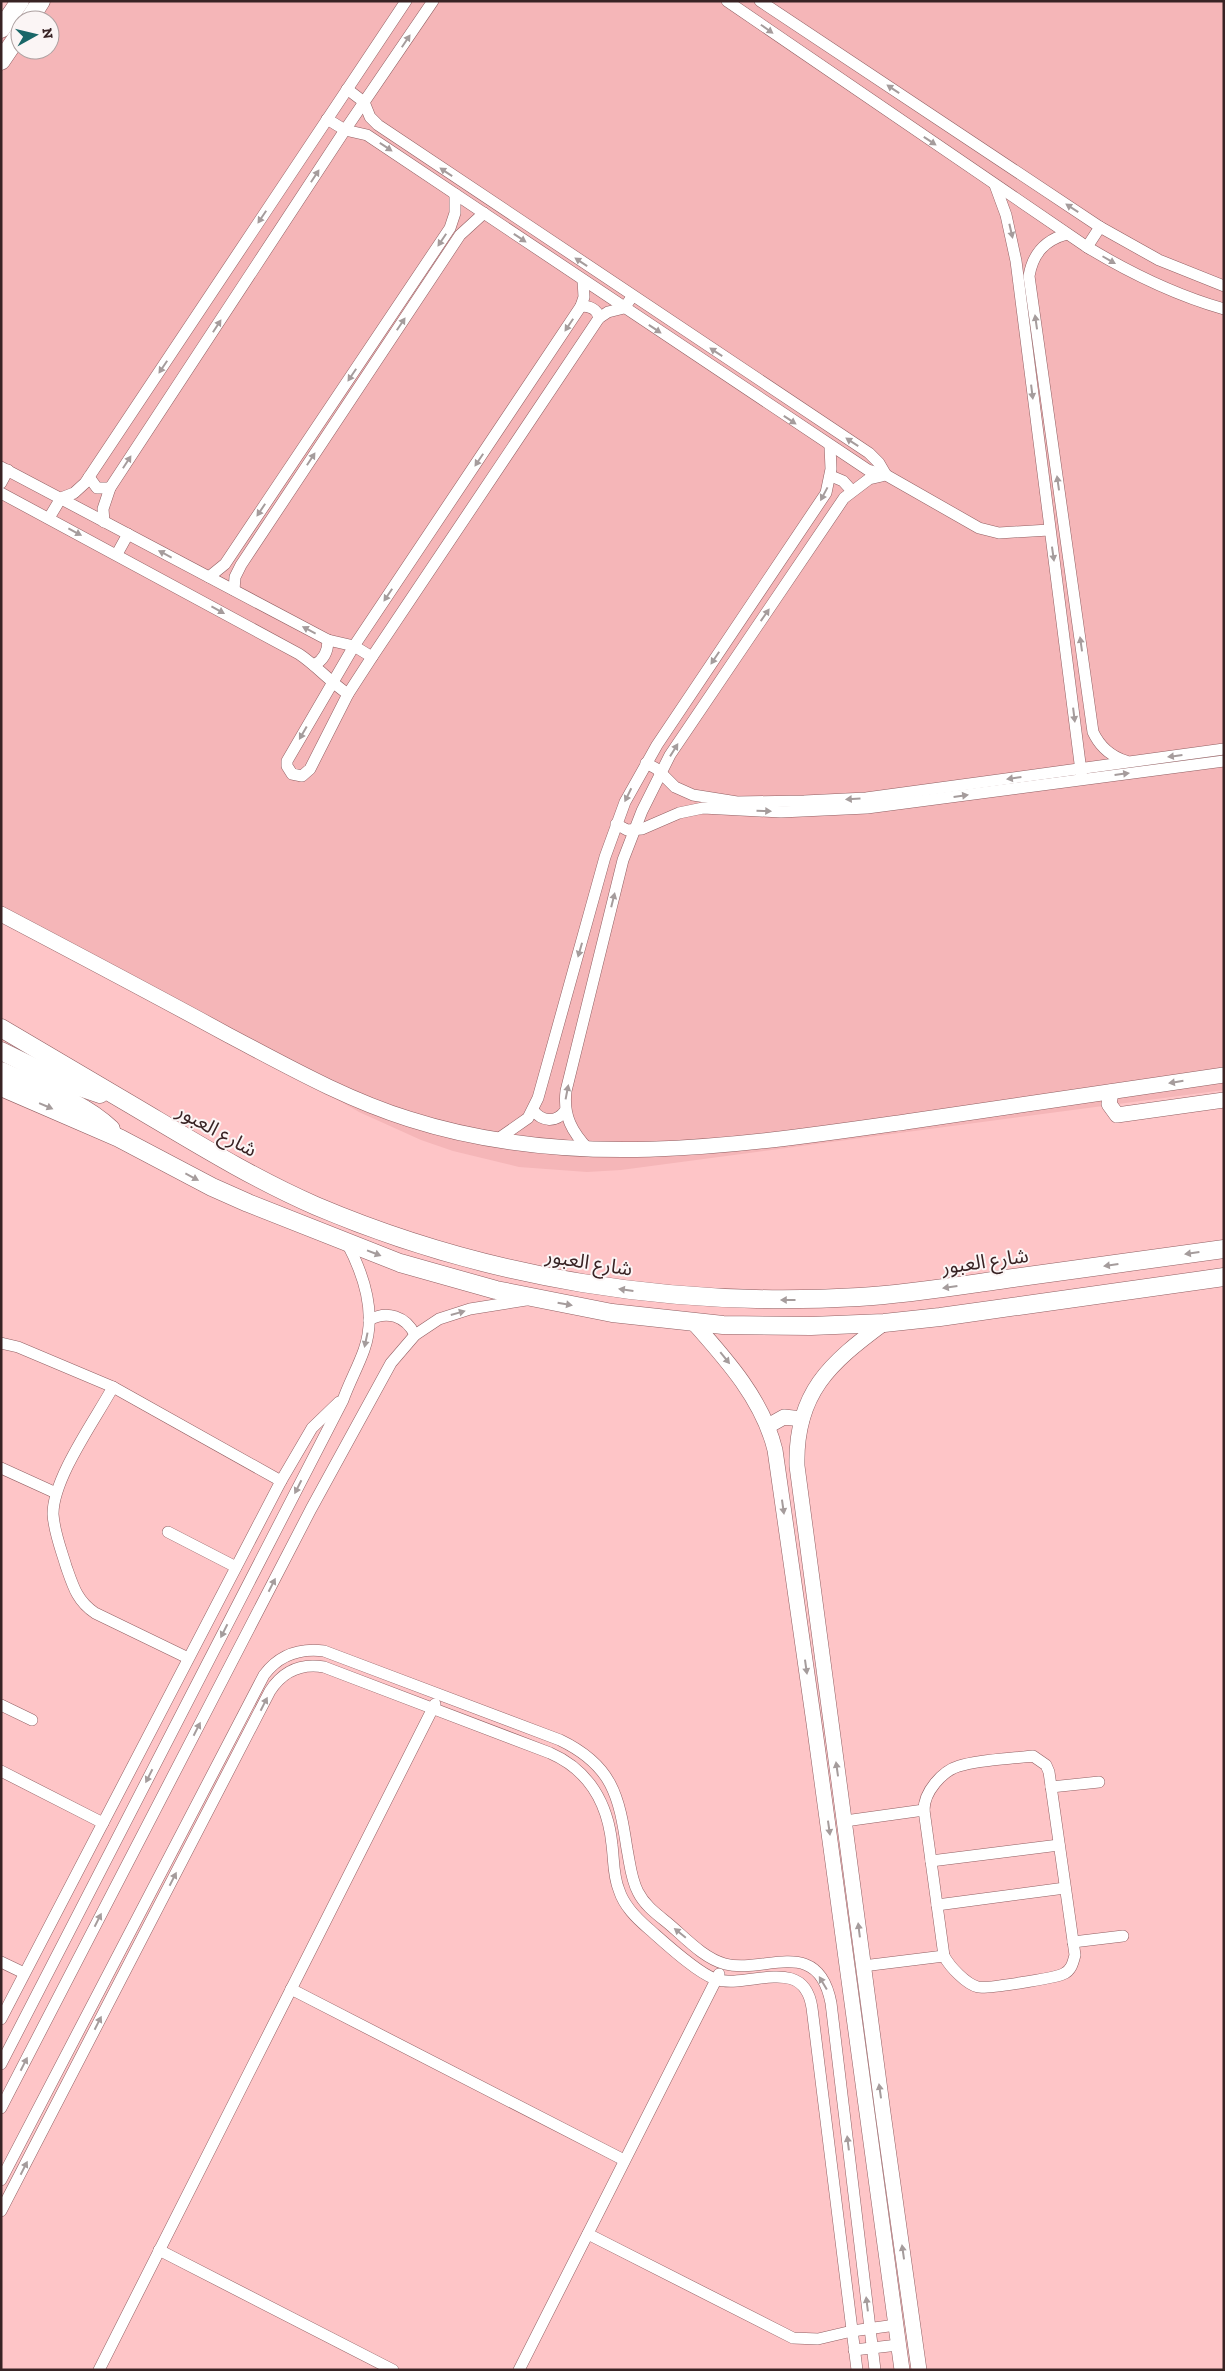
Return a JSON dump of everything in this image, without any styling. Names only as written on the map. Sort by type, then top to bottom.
[{"type":"main road","points":[[1,29],[20,1]]},
{"type":"main road","points":[[1,60],[10,47]]},
{"type":"main road","name":"شارع العبور","points":[[1,1028],[226,1161],[314,1205],[383,1232],[448,1253],[559,1280],[650,1293],[759,1300],[862,1297],[904,1294],[1224,1249]]},
{"type":"main road","points":[[1,1051],[74,1086],[120,1098]]},
{"type":"main road","points":[[1,1071],[83,1106],[102,1120],[119,1138]]},
{"type":"main road","points":[[1,1087],[119,1138],[212,1187],[347,1242],[435,1274],[534,1299],[612,1312],[693,1322],[767,1326],[884,1323],[940,1317],[1224,1277]]},
{"type":"main road","points":[[212,1187],[226,1161]]},
{"type":"street","points":[[49,518],[61,498],[74,494],[89,477],[406,1]]},
{"type":"street","points":[[104,522],[103,509],[110,488],[432,1]]},
{"type":"street","points":[[727,1],[740,5],[849,86],[1087,247],[1132,273],[1183,296],[1224,309]]},
{"type":"street","points":[[760,1],[1129,245],[1190,274],[1224,286]]},
{"type":"street","points":[[849,86],[861,68]]},
{"type":"street","points":[[347,89],[364,102],[370,117],[378,126],[869,453],[879,463],[886,475]]},
{"type":"street","points":[[907,125],[920,107]]},
{"type":"street","points":[[327,120],[345,130],[367,135],[868,470],[886,475],[979,528],[999,532],[1049,530]]},
{"type":"street","points":[[367,135],[370,128],[378,126]]},
{"type":"street","points":[[996,185],[1011,230],[1026,296],[1055,463],[1093,732],[1097,740],[1110,754],[1128,762]]},
{"type":"street","points":[[279,192],[298,203]]},
{"type":"street","points":[[209,577],[225,564],[450,228],[453,218],[455,194]]},
{"type":"street","points":[[234,590],[238,571],[333,426],[467,227],[484,213]]},
{"type":"street","points":[[453,218],[467,227]]},
{"type":"street","points":[[1087,247],[1100,227]]},
{"type":"street","points":[[1067,234],[1048,241],[1034,256],[1026,296],[1049,530],[1081,774]]},
{"type":"street","points":[[247,240],[266,252]]},
{"type":"street","points":[[1183,296],[1190,274]]},
{"type":"street","points":[[583,280],[584,297],[581,306],[354,646],[332,683],[287,761],[292,774],[302,776],[310,770],[348,694],[599,318],[608,312],[624,308],[632,296]]},
{"type":"street","points":[[581,306],[591,307],[599,314],[599,318]]},
{"type":"street","points":[[322,419],[333,426]]},
{"type":"street","points":[[498,1139],[520,1126],[533,1110],[616,824],[646,763],[826,493],[831,476],[830,446]]},
{"type":"street","points":[[1042,464],[1055,463]]},
{"type":"street","points":[[1,484],[5,468],[328,640],[354,646],[372,657]]},
{"type":"street","points":[[589,1150],[574,1133],[565,1111],[569,1081],[623,860],[634,830],[661,774],[706,700],[844,498],[869,479],[886,475]]},
{"type":"street","points":[[831,476],[843,481],[852,491]]},
{"type":"street","points":[[89,477],[96,488],[110,488]]},
{"type":"street","points":[[1,493],[299,654],[314,665],[332,683],[348,694]]},
{"type":"street","points":[[117,554],[128,534]]},
{"type":"street","points":[[225,564],[230,570],[238,571]]},
{"type":"street","points":[[771,577],[785,587]]},
{"type":"street","points":[[733,632],[746,642]]},
{"type":"street","points":[[314,665],[327,652],[328,640]]},
{"type":"street","points":[[693,691],[706,700]]},
{"type":"street","points":[[1081,774],[1128,762],[1224,749]]},
{"type":"street","points":[[616,824],[621,828],[634,830],[648,827],[671,815],[689,810],[711,808],[781,812],[824,811],[1081,774],[1224,761]]},
{"type":"street","points":[[646,763],[675,787],[693,795],[737,802],[929,795]]},
{"type":"street","points":[[689,810],[693,795]]},
{"type":"street","points":[[1,914],[341,1092],[385,1111],[422,1123],[498,1139],[551,1147],[640,1151],[700,1147],[844,1130],[1224,1075]]},
{"type":"street","points":[[1144,1111],[1149,1095],[1148,1086]]},
{"type":"street","points":[[1112,1092],[1110,1104],[1117,1116],[1224,1100]]},
{"type":"street","points":[[533,1110],[539,1116],[547,1119],[559,1117],[565,1111]]},
{"type":"street","points":[[1,2064],[343,1400],[364,1350],[369,1320],[364,1283],[347,1242]]},
{"type":"street","points":[[1,2108],[311,1509],[391,1363],[415,1334],[439,1319],[454,1313],[534,1299]]},
{"type":"street","points":[[369,1320],[379,1316],[396,1316],[409,1325],[415,1334]]},
{"type":"street","points":[[693,1322],[732,1368],[768,1426],[775,1450],[902,2370]]},
{"type":"street","points":[[884,1323],[852,1346],[830,1368],[816,1386],[802,1419],[797,1445],[798,1476],[919,2370]]},
{"type":"street","points":[[1,1343],[18,1347],[113,1387],[281,1480]]},
{"type":"street","points":[[113,1387],[64,1474],[56,1493],[53,1512],[56,1533],[73,1589],[80,1601],[95,1613],[188,1658]]},
{"type":"street","points":[[1,2019],[281,1480],[312,1428],[322,1416],[343,1400]]},
{"type":"street","points":[[768,1426],[784,1417],[802,1419]]},
{"type":"street","points":[[1,1468],[56,1493]]},
{"type":"street","points":[[168,1532],[236,1567]]},
{"type":"street","points":[[1,2180],[99,1989],[268,1669],[280,1659],[301,1651],[316,1650],[560,1740],[593,1760],[608,1778],[619,1799],[632,1877],[643,1901],[649,1908],[709,1956],[724,1963],[737,1965],[797,1962],[813,1970],[827,1988],[836,2045],[875,2370]]},
{"type":"street","points":[[1,2211],[270,1691],[280,1678],[293,1670],[308,1666],[332,1670],[550,1753],[576,1768],[590,1784],[606,1812],[616,1881],[628,1909],[647,1928],[703,1972],[717,1979],[733,1981],[786,1977],[800,1984],[809,1997],[857,2370]]},
{"type":"street","points":[[99,2370],[439,1696]]},
{"type":"street","points":[[1,1705],[32,1720]]},
{"type":"street","points":[[237,1725],[250,1731]]},
{"type":"street","points":[[1033,1756],[1046,1764],[1051,1787],[1075,1956],[1073,1963],[1062,1975],[989,1987],[976,1986],[970,1983],[947,1962],[944,1956],[924,1810],[926,1799],[931,1789],[953,1768],[1033,1756]]},
{"type":"street","points":[[1,1771],[103,1823]]},
{"type":"street","points":[[1051,1787],[1099,1782]]},
{"type":"street","points":[[845,1821],[924,1810]]},
{"type":"street","points":[[931,1861],[1060,1845]]},
{"type":"street","points":[[937,1905],[1066,1888]]},
{"type":"street","points":[[1073,1942],[1123,1936]]},
{"type":"street","points":[[863,1966],[944,1956]]},
{"type":"street","points":[[1,1962],[24,1973]]},
{"type":"street","points":[[519,2370],[724,1963]]},
{"type":"street","points":[[99,1989],[112,1996]]},
{"type":"street","points":[[291,1989],[624,2160]]},
{"type":"street","points":[[588,2234],[793,2338],[818,2339],[870,2329],[912,2314]]},
{"type":"street","points":[[159,2250],[394,2370]]},
{"type":"street","points":[[854,2350],[898,2344]]},
{"type":"shaded area","points":[[21,1],[1224,1],[1224,1090],[621,1170],[587,1172],[519,1167],[453,1151],[421,1140],[359,1112],[1,907],[1,34],[10,19],[10,60],[60,60],[60,10],[16,10]]}]
